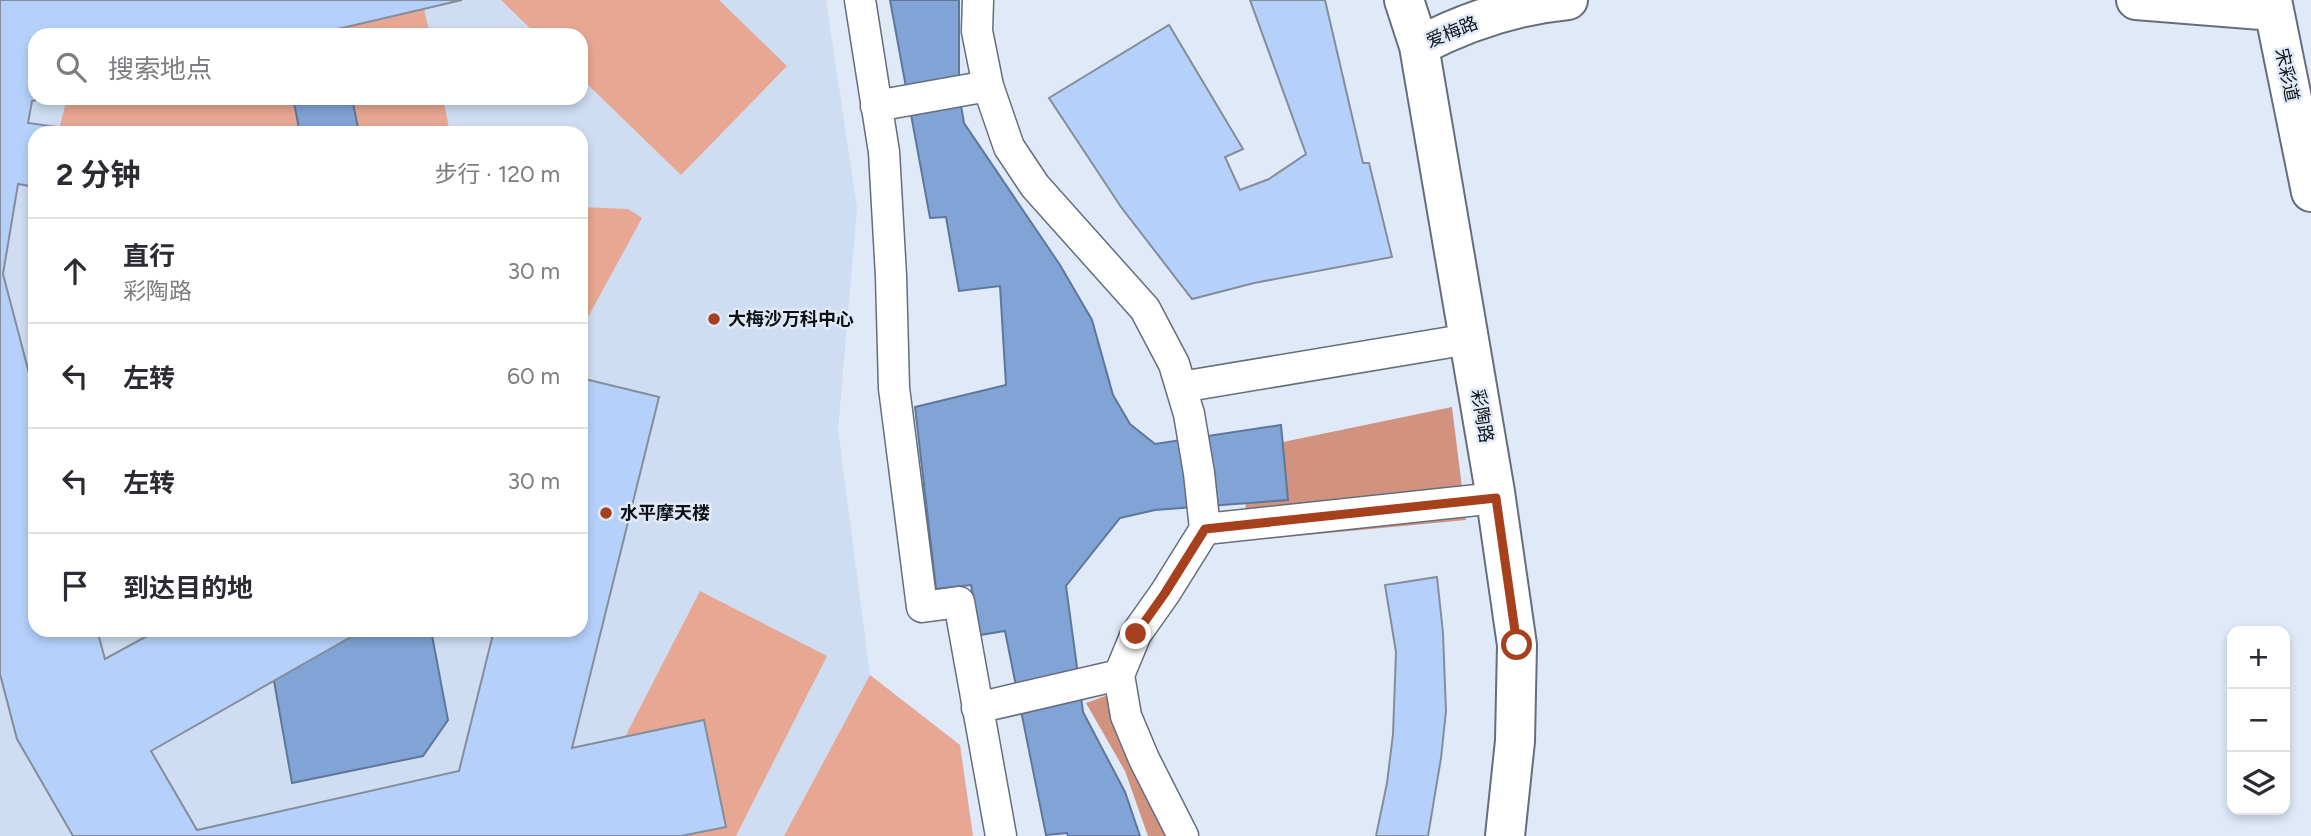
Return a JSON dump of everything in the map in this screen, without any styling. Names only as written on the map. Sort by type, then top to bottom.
[{"type":"street","points":[[860,0],[884,152],[894,388],[922,607],[959,602],[1001,836]]},
{"type":"street","points":[[978,0],[977,31],[988,86],[1009,147],[1035,186],[1145,309],[1174,364],[1189,414],[1205,529],[1136,634],[1119,675],[1126,716],[1144,759],[1183,836]]},
{"type":"street","name":"彩陶路","points":[[1404,0],[1419,46],[1496,498],[1517,645],[1515,741],[1505,836]]},
{"type":"street","name":"爱梅路","points":[[1419,46],[1451,29],[1537,3],[1567,0]]},
{"type":"street","points":[[2136,0],[2273,6]]},
{"type":"street","name":"宋彩道","points":[[2273,6],[2311,192]]},
{"type":"street","points":[[876,106],[988,86]]},
{"type":"street","points":[[1181,387],[1469,339]]},
{"type":"street","points":[[1205,529],[1496,498]]},
{"type":"street","points":[[977,708],[1119,675]]},
{"type":"shaded area","name":"大梅沙万科中心","points":[[0,0],[826,0],[857,208],[838,430],[870,675],[960,745],[973,836],[0,836]]},
{"type":"shaded area","points":[[380,0],[422,0],[428,28],[242,28]]},
{"type":"shaded area","points":[[501,0],[719,0],[787,66],[681,175],[588,85],[588,28],[530,28]]},
{"type":"shaded area","points":[[65,105],[444,105],[449,126],[60,126]]},
{"type":"shaded area","points":[[588,207],[628,209],[642,218],[588,317]]},
{"type":"shaded area","points":[[1452,407],[1466,520],[1242,541],[1246,502],[1288,499],[1283,442]]},
{"type":"shaded area","points":[[700,591],[827,656],[736,836],[651,836],[590,805]]},
{"type":"shaded area","points":[[870,675],[960,745],[973,836],[784,836]]},
{"type":"shaded area","points":[[1108,695],[1173,836],[1148,836],[1125,771],[1086,703]]},
{"type":"water","points":[[890,0],[959,0],[959,94],[964,123],[1060,265],[1092,320],[1113,395],[1130,424],[1155,444],[1281,425],[1288,500],[1155,510],[1120,518],[1066,586],[1083,712],[1125,792],[1140,836],[1068,836],[1067,833],[1046,835],[1005,631],[980,635],[971,585],[936,589],[915,407],[1006,385],[1000,286],[959,291],[946,217],[930,218]]},
{"type":"water","points":[[294,105],[353,105],[358,126],[299,126]]},
{"type":"water","points":[[266,637],[432,637],[448,720],[423,756],[292,783]]},
{"type":"building","name":"水平摩天楼","points":[[0,0],[462,0],[342,28],[28,28],[28,105],[31,105],[28,123],[50,126],[28,126],[28,186],[18,184],[3,274],[28,369],[28,637],[99,637],[105,659],[145,637],[351,637],[151,751],[197,830],[459,771],[492,637],[588,637],[588,380],[659,397],[572,748],[704,720],[726,827],[681,836],[73,836],[17,739],[0,674]]},
{"type":"building","points":[[1250,0],[1325,0],[1363,163],[1369,163],[1392,257],[1254,283],[1192,299],[1121,207],[1049,98],[1169,25],[1243,149],[1225,157],[1240,190],[1269,179],[1306,154]]},
{"type":"building","points":[[1437,577],[1443,633],[1446,711],[1428,836],[1376,836],[1387,783],[1393,734],[1396,652],[1385,585]]},
{"type":"place","name":"大梅沙万科中心","points":[[714,319]]},
{"type":"place","name":"水平摩天楼","points":[[606,513]]},
{"type":"route","points":[[1136,634],[1205,529],[1496,498],[1517,645]]}]
